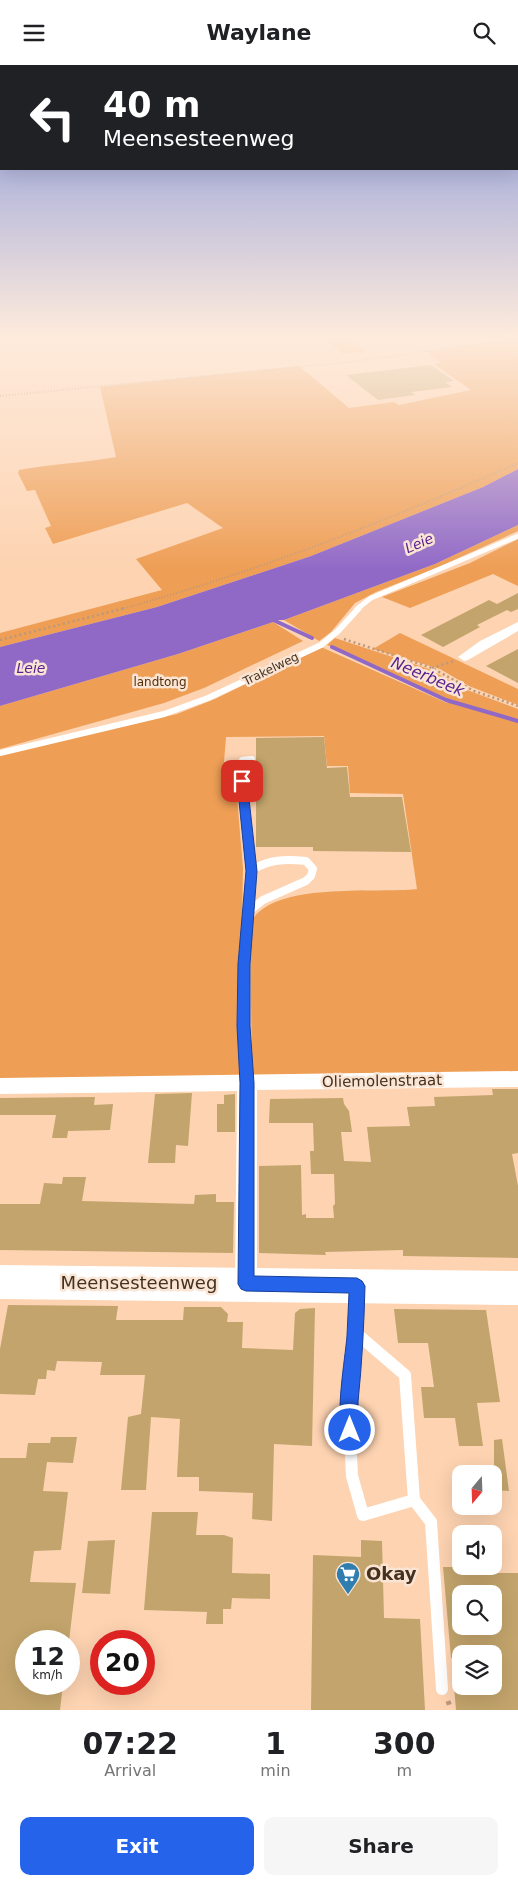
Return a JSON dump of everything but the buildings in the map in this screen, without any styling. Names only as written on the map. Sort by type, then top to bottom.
[{"type":"main road","name":"Meensesteenweg","points":[[0,1282],[518,1288]]},
{"type":"street","points":[[464,657],[484,643],[518,626]]},
{"type":"street","name":"Oliemolenstraat","points":[[0,1086],[518,1079]]},
{"type":"street","points":[[246,1284],[247,1083]]},
{"type":"lane","name":"Trakelweg","points":[[0,753],[187,707],[224,692],[312,649],[334,635],[357,607],[371,598],[518,536]]},
{"type":"lane","points":[[247,1083],[244,973],[251,871],[240,768],[242,760],[252,759]]},
{"type":"lane","points":[[249,911],[263,900],[306,881],[311,876],[313,869],[306,861],[280,859],[260,864],[251,871]]},
{"type":"lane","points":[[357,1286],[356,1333],[349,1414],[352,1476],[363,1515],[414,1499]]},
{"type":"lane","points":[[356,1333],[405,1375],[414,1499],[431,1522],[442,1689]]},
{"type":"path","points":[[0,640],[143,603],[252,569],[325,544],[518,463]]},
{"type":"path","points":[[334,635],[432,668],[474,691],[518,706]]},
{"type":"path","points":[[432,668],[464,657]]},
{"type":"green space","points":[[107,417],[518,417],[518,469],[483,487],[311,556],[157,607],[0,647],[0,633],[162,590],[136,559],[223,528],[187,503],[53,544],[45,528],[51,526],[35,490],[27,491],[18,473],[19,470],[116,457]]},
{"type":"green space","points":[[518,525],[518,531],[441,566],[376,592],[355,603],[331,632],[319,641],[284,620],[435,564]]},
{"type":"green space","points":[[518,539],[518,586],[493,574],[410,608],[382,597],[470,563]]},
{"type":"green space","name":"landtong","points":[[273,622],[303,641],[204,688],[164,703],[0,749],[0,706],[178,654]]},
{"type":"green space","points":[[400,633],[518,689],[518,705],[469,686],[440,669],[373,649]]},
{"type":"green space","points":[[335,638],[429,669],[467,690],[518,709],[518,1073],[252,1078],[250,924],[261,910],[279,901],[301,895],[326,892],[417,889],[403,794],[350,793],[348,766],[327,766],[324,736],[226,737],[224,762],[234,762],[243,868],[239,1075],[0,1080],[0,755],[177,714],[215,699],[321,647],[447,703],[452,701],[327,645]]},
{"type":"water","name":"Leie","points":[[518,469],[518,525],[435,564],[284,620],[279,620],[178,654],[0,706],[0,647],[157,607],[311,556],[483,487]]},
{"type":"waterway","name":"Neerbeek","points":[[271,619],[312,638]]},
{"type":"waterway","name":"Neerbeek","points":[[332,647],[446,700],[518,721]]},
{"type":"place","name":"Okay","points":[[348,1595]]},
{"type":"route","points":[[242,781],[251,871],[244,964],[244,1026],[247,1083],[246,1284],[357,1286],[356,1333],[349,1414],[350,1430]]}]
